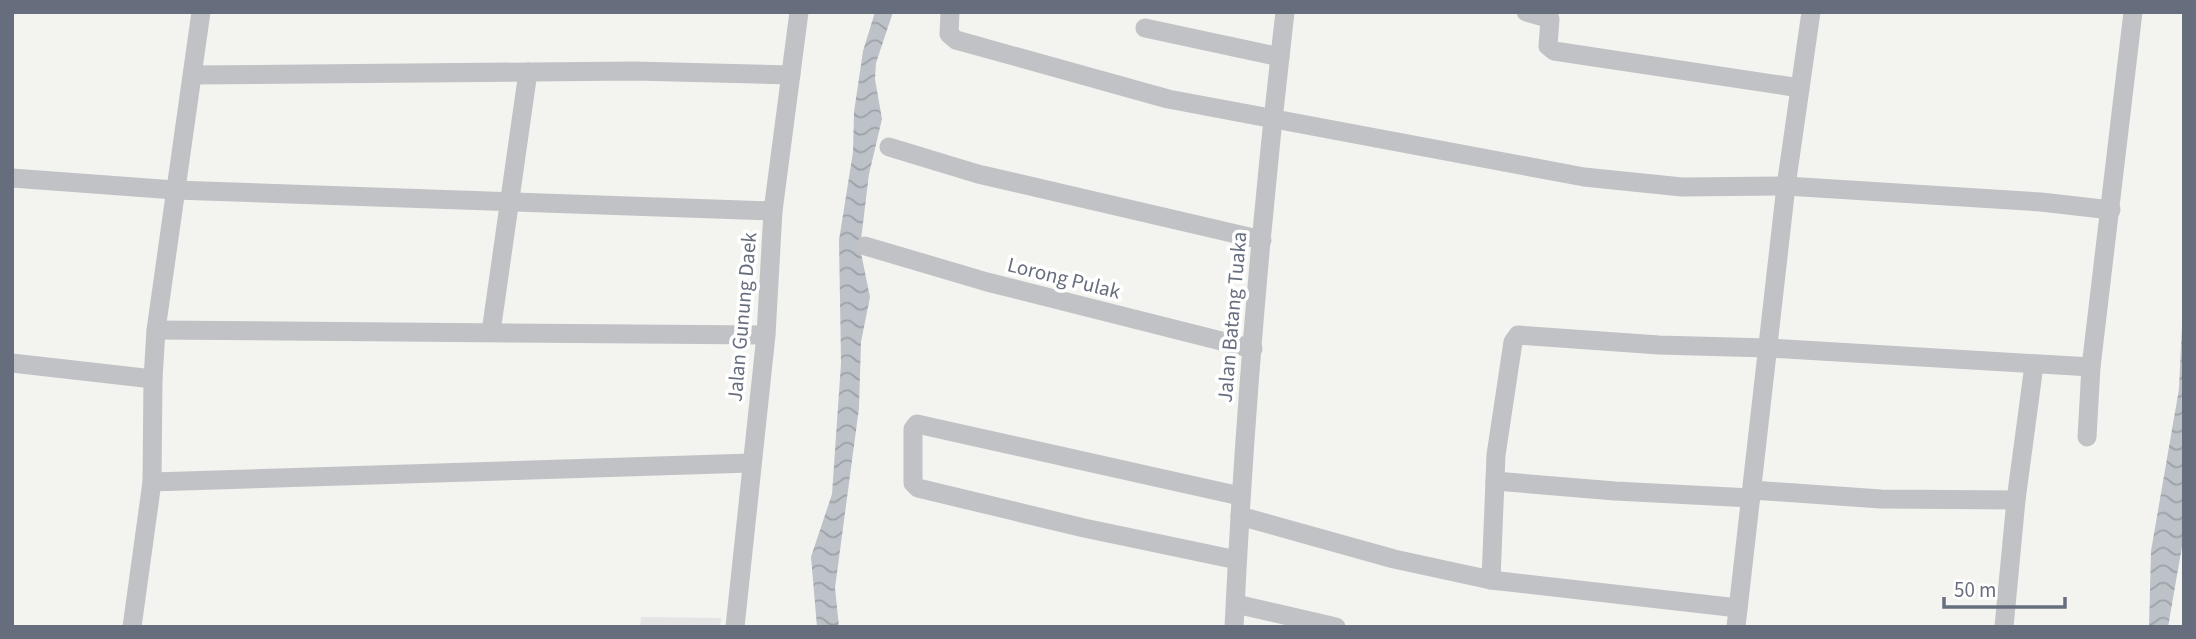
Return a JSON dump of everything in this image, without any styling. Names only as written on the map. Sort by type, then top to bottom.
[{"type":"street","points":[[132,627],[152,482],[156,330],[201,12]]},
{"type":"street","name":"Jalan Gunung Daek","points":[[735,627],[766,334],[773,211],[799,12]]},
{"type":"street","points":[[950,12],[949,34],[956,40],[1168,99],[1584,177],[1682,187],[1786,186],[2041,202],[2111,210]]},
{"type":"street","name":"Jalan Batang Tuaka","points":[[1234,627],[1240,506],[1262,240],[1285,12]]},
{"type":"street","points":[[1526,12],[1550,19],[1548,46],[1554,51],[1800,88]]},
{"type":"street","points":[[1237,560],[1084,528],[918,488],[913,483],[913,429],[917,424],[1240,506],[1394,559],[1491,580],[1737,618],[1786,186],[1811,12]]},
{"type":"street","points":[[2087,437],[2091,367],[2133,12]]},
{"type":"street","points":[[1145,28],[1280,57]]},
{"type":"street","points":[[193,75],[634,71],[790,75]]},
{"type":"street","points":[[491,332],[528,72]]},
{"type":"street","points":[[889,147],[978,174],[1262,240]]},
{"type":"street","points":[[12,178],[175,190],[773,211]]},
{"type":"street","name":"Lorong Pulak","points":[[865,246],[1000,286],[1253,349]]},
{"type":"street","points":[[156,330],[766,334]]},
{"type":"street","points":[[1491,580],[1496,455],[1513,342],[1518,335],[1659,345],[1768,348],[2091,367]]},
{"type":"street","points":[[12,363],[153,379]]},
{"type":"street","points":[[2004,627],[2016,500],[2034,365]]},
{"type":"street","points":[[152,482],[751,463]]},
{"type":"street","points":[[1495,481],[1615,491],[2016,500]]},
{"type":"street","points":[[1236,604],[1336,627]]},
{"type":"shaded area","points":[[641,617],[721,618],[720,627],[640,627]]},
{"type":"water","points":[[875,12],[893,12],[876,63],[875,79],[882,119],[869,174],[860,248],[870,297],[861,342],[859,408],[835,588],[839,627],[817,627],[811,557],[832,494],[841,363],[839,240],[853,152],[854,112],[863,51]]},
{"type":"water","points":[[2184,282],[2184,535],[2168,627],[2149,627],[2151,551],[2179,389]]}]
